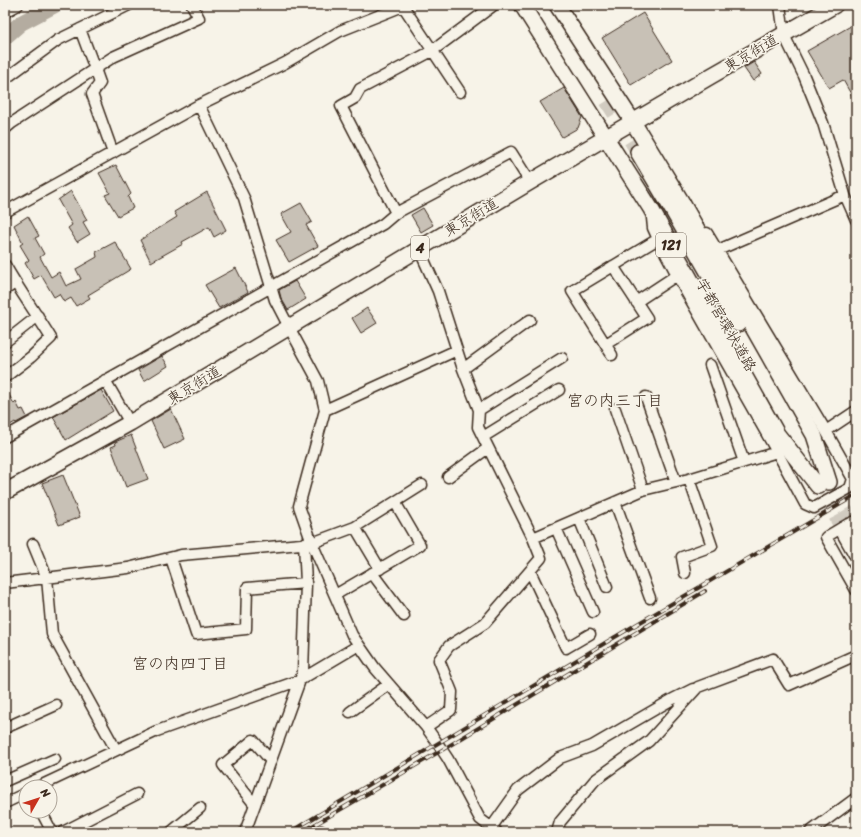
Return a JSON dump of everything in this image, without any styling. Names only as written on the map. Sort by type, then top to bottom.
[{"type":"highway","name":"121","points":[[522,5],[651,209],[778,434],[826,488]]},
{"type":"highway","points":[[532,5],[603,103],[545,5]]},
{"type":"highway","name":"121","points":[[557,5],[633,122],[681,201],[814,435],[826,488]]},
{"type":"highway","name":"東京街道","points":[[5,492],[130,423],[530,182],[835,5]]},
{"type":"highway","name":"宇都宮環状道路","points":[[633,154],[703,262],[826,488]]},
{"type":"highway","points":[[852,525],[856,553]]},
{"type":"street","points":[[5,12],[18,5]]},
{"type":"street","points":[[5,79],[58,40],[129,5]]},
{"type":"street","points":[[5,129],[114,57],[199,18],[192,5]]},
{"type":"street","points":[[396,213],[341,106],[355,98],[360,89],[432,51],[494,5]]},
{"type":"street","points":[[780,5],[784,34],[804,76],[823,123],[845,195],[855,215]]},
{"type":"street","points":[[5,212],[199,105],[285,63],[340,31],[403,6],[460,92]]},
{"type":"street","points":[[80,29],[100,83],[92,94],[113,153]]},
{"type":"street","points":[[199,105],[244,198],[275,300],[318,381],[325,410],[299,506],[308,543],[335,595],[352,635],[358,645],[388,684],[426,727],[448,759],[480,819],[494,830],[518,790],[560,758],[592,746],[673,699],[698,687],[773,659],[789,685],[856,655]]},
{"type":"street","points":[[5,437],[383,224],[396,213],[511,152],[530,182]]},
{"type":"street","points":[[718,250],[845,195]]},
{"type":"street","points":[[651,209],[653,228],[677,275],[805,504],[814,508],[850,488],[853,478],[718,250],[698,218],[681,201]]},
{"type":"street","points":[[612,355],[572,291],[658,239]]},
{"type":"street","points":[[419,249],[438,292],[463,369],[479,410],[478,427],[533,538],[541,558],[485,623],[449,646],[439,660],[452,692],[451,710],[426,727]]},
{"type":"street","points":[[5,265],[51,338],[31,357],[5,378]]},
{"type":"street","points":[[606,344],[647,318],[613,266]]},
{"type":"street","points":[[636,302],[677,275]]},
{"type":"street","points":[[5,290],[15,283]]},
{"type":"street","points":[[5,342],[38,316]]},
{"type":"street","points":[[463,369],[530,320]]},
{"type":"street","points":[[325,410],[457,350]]},
{"type":"street","points":[[479,410],[562,358]]},
{"type":"street","points":[[710,365],[744,462]]},
{"type":"street","points":[[105,380],[130,423]]},
{"type":"street","points":[[483,437],[559,390]]},
{"type":"street","points":[[646,396],[676,482]]},
{"type":"street","points":[[615,409],[643,490]]},
{"type":"street","points":[[826,431],[856,411]]},
{"type":"street","points":[[448,477],[488,448]]},
{"type":"street","points":[[533,538],[643,490],[689,479],[777,452]]},
{"type":"street","points":[[685,574],[682,557],[712,546],[689,479]]},
{"type":"street","points":[[5,583],[128,568],[181,555],[308,543],[355,527],[422,484]]},
{"type":"street","points":[[335,595],[420,545],[395,502]]},
{"type":"street","points":[[615,502],[650,598]]},
{"type":"street","points":[[579,518],[607,587]]},
{"type":"street","points":[[852,525],[826,537],[856,590]]},
{"type":"street","points":[[355,527],[376,571],[404,616]]},
{"type":"street","points":[[556,528],[593,612]]},
{"type":"street","points":[[245,832],[303,672],[308,543]]},
{"type":"street","points":[[33,544],[48,578],[52,634],[116,750]]},
{"type":"street","points":[[171,558],[196,634],[246,629],[247,588],[306,583]]},
{"type":"street","points":[[530,571],[566,648],[590,634]]},
{"type":"street","points":[[55,779],[157,731],[300,680],[358,645]]},
{"type":"street","points":[[350,712],[388,684]]},
{"type":"street","points":[[557,832],[560,822],[595,780],[649,741],[698,687]]},
{"type":"street","points":[[5,728],[56,705]]},
{"type":"street","points":[[255,805],[223,765],[253,740],[270,761]]},
{"type":"street","points":[[5,781],[55,759]]},
{"type":"street","points":[[63,832],[137,794]]},
{"type":"street","points":[[5,803],[18,797]]},
{"type":"street","points":[[810,832],[856,798]]},
{"type":"street","points":[[171,832],[200,808]]},
{"type":"street","points":[[45,819],[52,832]]},
{"type":"building","points":[[643,13],[672,60],[631,85],[602,38]]},
{"type":"building","points":[[856,23],[856,103],[843,80],[829,88],[807,51]]},
{"type":"building","points":[[754,62],[762,74],[753,81],[744,68]]},
{"type":"building","points":[[564,88],[582,117],[578,128],[562,137],[540,102]]},
{"type":"building","points":[[116,165],[131,194],[128,197],[133,208],[118,216],[105,195],[110,193],[99,173]]},
{"type":"building","points":[[71,191],[87,220],[83,222],[90,234],[77,242],[68,228],[72,225],[58,200]]},
{"type":"building","points":[[207,192],[226,230],[214,237],[209,227],[151,262],[140,240],[177,217],[174,212]]},
{"type":"building","points":[[301,203],[312,222],[306,225],[318,246],[289,262],[276,240],[291,232],[281,214]]},
{"type":"building","points":[[423,208],[433,225],[421,232],[411,215]]},
{"type":"building","points":[[28,216],[39,236],[35,238],[44,254],[40,257],[51,277],[59,272],[66,286],[81,279],[76,269],[97,257],[96,252],[115,242],[131,269],[88,295],[90,298],[76,306],[71,298],[64,302],[59,294],[54,297],[41,275],[34,279],[25,263],[29,260],[20,245],[23,243],[14,225]]},
{"type":"building","points":[[236,268],[248,292],[219,308],[205,285]]},
{"type":"building","points":[[295,281],[306,299],[288,310],[281,298],[279,290]]},
{"type":"building","points":[[367,308],[377,323],[361,333],[352,318]]},
{"type":"building","points":[[162,356],[168,366],[144,381],[138,370]]},
{"type":"building","points":[[5,387],[14,404],[16,402],[20,410],[23,409],[27,417],[5,428]]},
{"type":"building","points":[[101,390],[113,411],[66,440],[53,417]]},
{"type":"building","points":[[171,409],[185,439],[164,449],[151,421]]},
{"type":"building","points":[[131,435],[148,479],[126,487],[111,447],[116,445],[115,442]]},
{"type":"building","points":[[63,475],[80,517],[59,525],[42,483]]},
{"type":"waterway","points":[[5,37],[21,23],[55,5]]},
{"type":"tunnel","points":[[607,101],[638,152]]},
{"type":"tunnel","points":[[833,490],[854,524]]},
{"type":"tunnel","points":[[825,496],[843,530]]},
{"type":"railway","points":[[290,832],[610,640],[856,495]]},
{"type":"railway","points":[[302,832],[442,750],[705,591]]},
{"type":"district","name":"宮の内三丁目","points":[[615,400]]},
{"type":"district","name":"宮の内四丁目","points":[[180,663]]}]
